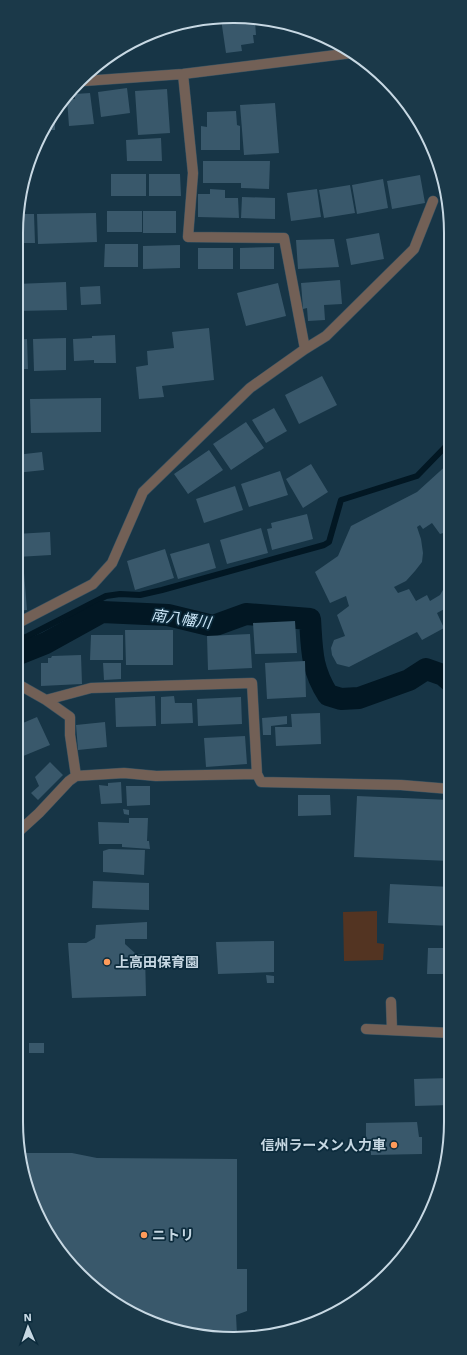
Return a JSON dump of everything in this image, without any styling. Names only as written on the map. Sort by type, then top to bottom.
[{"type":"street","points":[[89,81],[183,74],[344,54]]},
{"type":"street","points":[[183,74],[193,173],[188,237],[284,238],[305,349]]},
{"type":"street","points":[[23,620],[93,584],[112,563],[143,492],[250,388],[326,336],[414,249],[433,201]]},
{"type":"street","points":[[46,700],[91,688],[252,683],[257,774],[261,782],[444,789]]},
{"type":"street","points":[[23,687],[70,716],[70,735],[76,776]]},
{"type":"street","points":[[23,828],[69,781],[76,776],[124,773],[156,776],[257,774]]},
{"type":"street","points":[[391,1002],[392,1030]]},
{"type":"street","points":[[366,1029],[444,1033]]},
{"type":"shaded area","points":[[377,911],[377,943],[384,944],[383,960],[344,961],[343,912]]},
{"type":"building","points":[[222,23],[255,24],[256,35],[253,35],[254,43],[241,45],[242,51],[226,53]]},
{"type":"building","points":[[127,88],[130,113],[101,117],[98,92]]},
{"type":"building","points":[[167,89],[170,133],[138,135],[135,91]]},
{"type":"building","points":[[90,93],[94,124],[69,126],[67,104],[71,99],[75,99],[76,94]]},
{"type":"building","points":[[275,103],[279,153],[244,155],[240,105]]},
{"type":"building","points":[[236,111],[237,125],[240,126],[240,150],[201,150],[201,126],[207,127],[207,112]]},
{"type":"building","points":[[55,122],[55,130],[50,130]]},
{"type":"building","points":[[161,138],[162,161],[127,161],[126,140]]},
{"type":"building","points":[[203,161],[270,161],[269,189],[241,188],[241,183],[203,183]]},
{"type":"building","points":[[111,174],[146,174],[146,196],[111,196]]},
{"type":"building","points":[[149,174],[180,174],[181,196],[149,196]]},
{"type":"building","points":[[420,175],[425,203],[392,209],[387,181]]},
{"type":"building","points":[[383,179],[388,208],[357,214],[352,185]]},
{"type":"building","points":[[350,185],[355,213],[324,218],[319,190]]},
{"type":"building","points":[[210,189],[225,190],[225,198],[238,198],[239,218],[198,217],[198,194],[210,194]]},
{"type":"building","points":[[317,189],[321,217],[291,221],[287,193]]},
{"type":"building","points":[[242,197],[275,198],[275,219],[241,218]]},
{"type":"building","points":[[107,211],[142,211],[142,232],[107,232]]},
{"type":"building","points":[[143,211],[176,211],[176,233],[143,233]]},
{"type":"building","points":[[96,213],[97,242],[38,244],[37,214]]},
{"type":"building","points":[[24,214],[34,214],[35,243],[23,243]]},
{"type":"building","points":[[379,233],[384,259],[351,265],[346,239]]},
{"type":"building","points":[[334,239],[339,267],[298,269],[296,240]]},
{"type":"building","points":[[105,244],[138,244],[138,267],[104,267]]},
{"type":"building","points":[[180,245],[180,268],[143,269],[143,246]]},
{"type":"building","points":[[274,247],[274,269],[240,269],[240,248]]},
{"type":"building","points":[[198,248],[233,248],[233,269],[198,269]]},
{"type":"building","points":[[340,280],[342,304],[324,305],[325,320],[308,321],[307,308],[303,309],[301,283]]},
{"type":"building","points":[[66,282],[67,310],[23,311],[23,284]]},
{"type":"building","points":[[278,283],[286,316],[246,326],[237,293]]},
{"type":"building","points":[[100,286],[101,304],[81,305],[80,287]]},
{"type":"building","points":[[209,328],[214,380],[162,386],[164,397],[139,399],[136,367],[148,365],[147,351],[174,348],[172,332]]},
{"type":"building","points":[[115,335],[116,363],[94,363],[94,360],[74,361],[73,339]]},
{"type":"building","points":[[66,338],[66,370],[34,371],[33,339]]},
{"type":"building","points":[[23,339],[27,339],[28,369],[23,369]]},
{"type":"building","points":[[322,376],[337,405],[299,424],[285,395]]},
{"type":"building","points":[[101,398],[101,432],[31,433],[30,399]]},
{"type":"building","points":[[274,408],[287,431],[266,443],[252,420]]},
{"type":"building","points":[[246,422],[264,448],[231,470],[213,444]]},
{"type":"building","points":[[209,450],[223,470],[188,494],[174,474]]},
{"type":"building","points":[[42,452],[44,470],[23,472],[23,454]]},
{"type":"building","points":[[311,464],[328,492],[303,508],[286,479]]},
{"type":"building","points":[[444,467],[444,533],[440,534],[432,523],[423,529],[420,525],[417,527],[423,553],[422,562],[406,581],[394,587],[398,593],[409,589],[416,601],[427,595],[430,601],[440,595],[444,588],[444,609],[437,613],[444,628],[422,640],[417,632],[349,667],[337,664],[332,655],[331,648],[334,640],[345,636],[337,615],[349,606],[346,596],[330,603],[315,572],[338,556],[351,526],[417,492]]},
{"type":"building","points":[[280,471],[288,495],[249,507],[241,484]]},
{"type":"building","points":[[235,486],[243,510],[204,523],[196,499]]},
{"type":"building","points":[[307,514],[313,539],[272,550],[267,529],[272,528],[271,523]]},
{"type":"building","points":[[261,528],[268,553],[227,564],[220,540]]},
{"type":"building","points":[[50,532],[51,555],[23,557],[23,534]]},
{"type":"building","points":[[209,543],[216,568],[178,579],[170,554]]},
{"type":"building","points":[[165,549],[174,578],[135,590],[127,561]]},
{"type":"building","points":[[23,573],[24,573],[27,610],[23,610]]},
{"type":"building","points":[[295,621],[297,653],[255,654],[253,623]]},
{"type":"building","points":[[125,630],[173,630],[173,665],[126,665]]},
{"type":"building","points":[[250,634],[252,668],[208,670],[207,636]]},
{"type":"building","points":[[91,635],[123,635],[123,660],[90,660]]},
{"type":"building","points":[[81,655],[82,684],[41,686],[41,663],[48,663],[48,658],[51,658],[52,656]]},
{"type":"building","points":[[305,661],[306,697],[267,699],[265,663]]},
{"type":"building","points":[[103,663],[121,663],[121,679],[104,680]]},
{"type":"building","points":[[155,696],[156,726],[116,727],[115,698]]},
{"type":"building","points":[[174,696],[175,703],[192,703],[193,723],[161,724],[161,697]]},
{"type":"building","points":[[241,697],[242,724],[198,726],[197,699]]},
{"type":"building","points":[[320,713],[321,744],[276,746],[275,727],[292,727],[291,714]]},
{"type":"building","points":[[287,716],[287,724],[271,726],[271,735],[263,735],[262,718]]},
{"type":"building","points":[[37,717],[50,745],[23,756],[23,723]]},
{"type":"building","points":[[105,722],[107,747],[78,750],[76,725]]},
{"type":"building","points":[[245,736],[247,764],[206,767],[204,738]]},
{"type":"building","points":[[50,762],[63,775],[38,800],[31,793],[39,786],[35,777]]},
{"type":"building","points":[[121,782],[122,803],[101,804],[99,785],[108,786],[108,783]]},
{"type":"building","points":[[126,786],[150,786],[150,805],[127,806]]},
{"type":"building","points":[[298,795],[330,795],[331,815],[298,816]]},
{"type":"building","points":[[357,796],[444,800],[444,861],[354,857]]},
{"type":"building","points":[[123,809],[129,810],[129,815],[124,814]]},
{"type":"building","points":[[129,818],[148,818],[147,841],[149,841],[150,849],[122,847],[122,844],[99,844],[98,822],[129,823]]},
{"type":"building","points":[[109,849],[145,850],[144,875],[103,872],[103,851]]},
{"type":"building","points":[[93,881],[149,883],[149,910],[92,908]]},
{"type":"building","points":[[390,884],[444,887],[444,926],[388,923]]},
{"type":"building","points":[[147,922],[147,939],[125,939],[125,944],[136,954],[145,954],[146,996],[72,998],[68,943],[86,943],[95,938],[96,925]]},
{"type":"building","points":[[274,941],[274,972],[218,974],[216,942]]},
{"type":"building","points":[[428,948],[444,948],[444,974],[427,974]]},
{"type":"building","points":[[266,975],[274,976],[274,983],[267,983]]},
{"type":"building","points":[[29,1043],[44,1043],[44,1053],[29,1053]]},
{"type":"building","points":[[444,1078],[444,1105],[415,1106],[414,1079]]},
{"type":"building","name":"信州ラーメン人力車","points":[[417,1122],[419,1137],[422,1137],[422,1154],[371,1155],[371,1152],[366,1152],[366,1123]]},
{"type":"building","name":"ニトリ","points":[[26,1153],[72,1153],[97,1158],[237,1159],[237,1269],[247,1269],[247,1311],[236,1315],[237,1332],[220,1332],[192,1328],[153,1316],[128,1304],[105,1289],[66,1250],[51,1227],[34,1189]]},
{"type":"waterway","points":[[23,638],[106,596],[120,594],[140,595],[162,590],[324,545],[329,542],[341,500],[417,476],[444,448]]},
{"type":"waterway","name":"南八幡川","points":[[23,652],[46,643],[102,612],[168,615],[213,626],[246,614],[310,619],[312,650],[315,667],[322,685],[328,695],[341,699],[359,698],[409,680],[426,669],[444,676]]},
{"type":"place","name":"上高田保育園","points":[[107,962]]},
{"type":"place","name":"信州ラーメン人力車","points":[[394,1145]]},
{"type":"place","name":"ニトリ","points":[[144,1235]]}]
